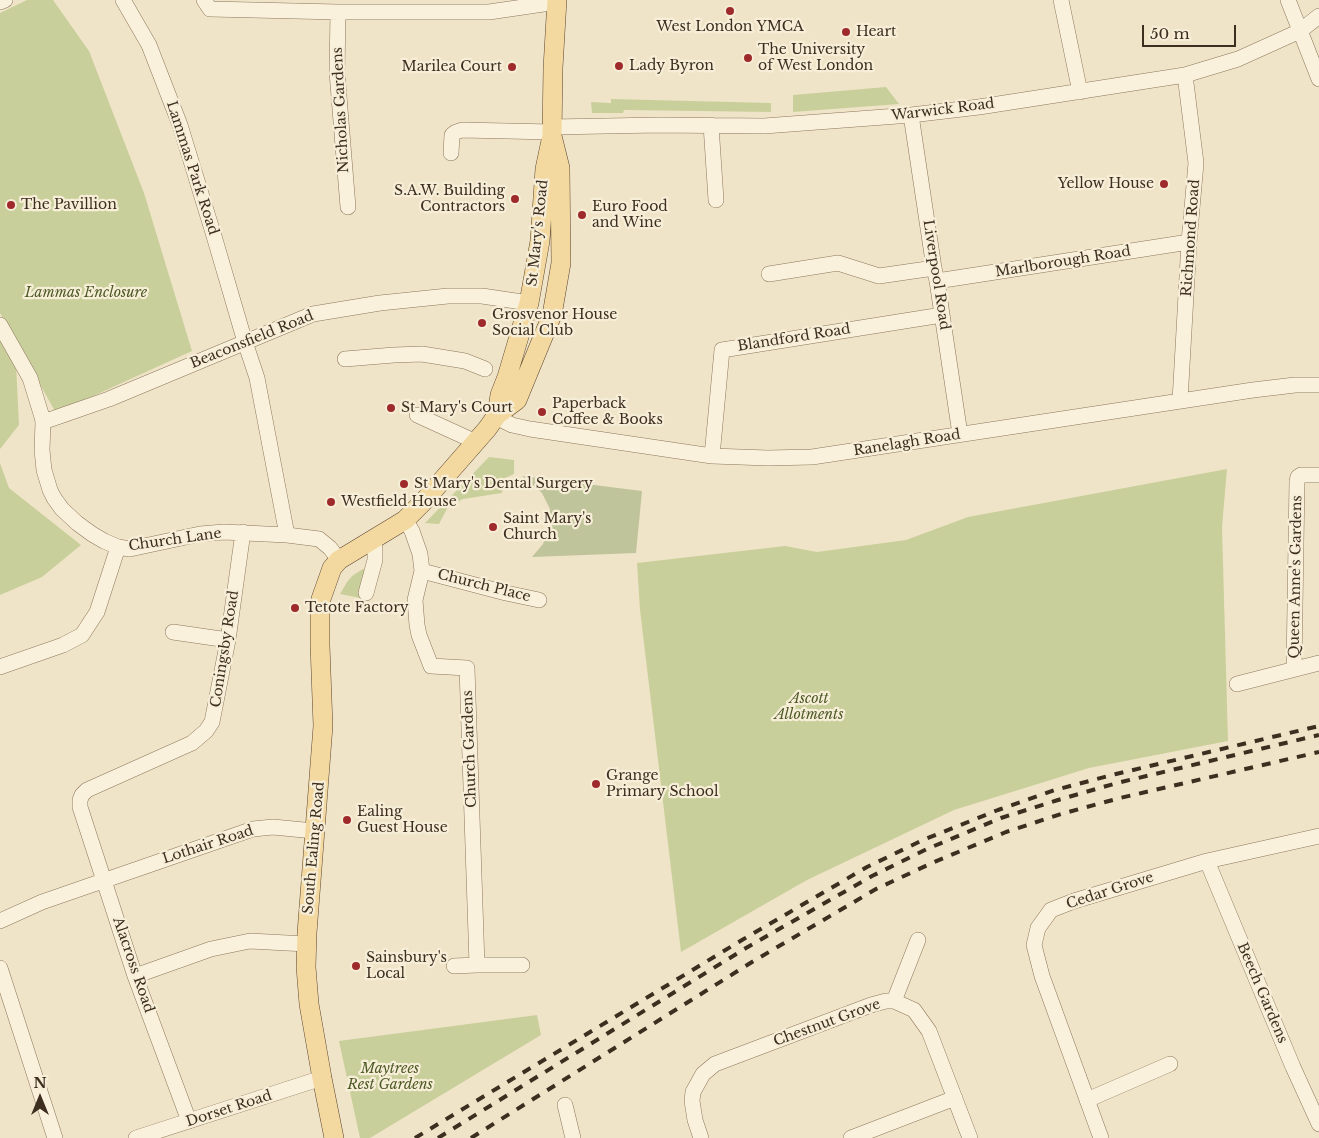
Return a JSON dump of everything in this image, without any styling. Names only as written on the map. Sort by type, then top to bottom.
[{"type":"main road","name":"St Mary's Road","points":[[496,416],[500,395],[495,372],[529,303],[540,241],[545,168],[552,132],[557,1]]},
{"type":"main road","name":"St Mary's Road","points":[[339,560],[405,520],[476,442],[496,416],[517,400],[523,389],[552,314],[561,263],[560,168],[552,132]]},
{"type":"main road","name":"South Ealing Road","points":[[334,1138],[309,1004],[306,944],[322,726],[320,614],[322,599],[332,568],[339,560]]},
{"type":"street","points":[[0,2],[5,0]]},
{"type":"street","name":"Lammas Park Road","points":[[123,0],[149,45],[180,126],[245,342],[258,378],[287,534]]},
{"type":"street","points":[[204,0],[210,9],[338,12],[489,12],[557,1]]},
{"type":"street","points":[[1061,0],[1080,92]]},
{"type":"street","points":[[1288,0],[1319,79]]},
{"type":"street","name":"Nicholas Gardens","points":[[338,12],[337,72],[348,207]]},
{"type":"street","name":"Warwick Road","points":[[452,154],[452,135],[462,130],[552,132],[711,125],[764,126],[911,116],[1080,92],[1185,75],[1238,59],[1300,31],[1319,16]]},
{"type":"street","name":"Richmond Road","points":[[1180,401],[1196,163],[1185,75]]},
{"type":"street","name":"Liverpool Road","points":[[911,116],[960,434]]},
{"type":"street","points":[[711,125],[716,200]]},
{"type":"street","name":"Marlborough Road","points":[[769,274],[838,263],[880,276],[936,274],[1190,242]]},
{"type":"street","name":"Beaconsfield Road","points":[[43,422],[109,399],[313,314],[380,303],[448,296],[482,296],[529,303]]},
{"type":"street","name":"Blandford Road","points":[[712,456],[722,350],[942,314]]},
{"type":"street","name":"Church Lane","points":[[0,325],[30,378],[43,422],[42,450],[47,481],[54,498],[62,509],[77,523],[104,541],[118,547],[130,548],[200,534],[224,532],[287,534],[319,539],[330,548],[339,560]]},
{"type":"street","points":[[345,360],[422,354],[465,361],[495,372]]},
{"type":"street","name":"Ranelagh Road","points":[[496,416],[512,425],[530,429],[712,456],[812,457],[1261,389],[1295,385],[1319,385]]},
{"type":"street","points":[[417,415],[476,442]]},
{"type":"street","name":"Queen Anne's Gardens","points":[[1294,668],[1297,482],[1298,477],[1301,475],[1319,475]]},
{"type":"street","name":"Church Place","points":[[405,520],[412,531],[420,554],[422,571],[540,600]]},
{"type":"street","name":"Coningsby Road","points":[[80,807],[82,795],[87,790],[192,743],[206,731],[212,722],[228,640],[243,532]]},
{"type":"street","points":[[366,593],[375,560],[374,539]]},
{"type":"street","points":[[0,667],[63,646],[82,635],[97,612],[118,547]]},
{"type":"street","name":"Church Gardens","points":[[422,571],[416,600],[417,625],[431,666],[467,668],[477,965]]},
{"type":"street","points":[[173,632],[228,640]]},
{"type":"street","name":"Queen Anne's Gardens","points":[[1237,684],[1319,663]]},
{"type":"street","name":"Alacross Road","points":[[80,807],[135,976],[189,1121]]},
{"type":"street","name":"Lothair Road","points":[[0,921],[42,902],[252,829],[273,826],[314,830]]},
{"type":"street","name":"Cedar Grove","points":[[1102,1138],[1042,976],[1034,945],[1038,928],[1051,910],[1074,901],[1207,861],[1319,836]]},
{"type":"street","name":"Beech Gardens","points":[[1207,861],[1293,1067],[1319,1124]]},
{"type":"street","points":[[894,1001],[918,940]]},
{"type":"street","points":[[135,976],[211,949],[250,941],[306,944]]},
{"type":"street","points":[[454,966],[522,965]]},
{"type":"street","points":[[0,968],[55,1138]]},
{"type":"street","name":"Chestnut Grove","points":[[701,1138],[695,1120],[692,1102],[693,1092],[703,1074],[715,1064],[871,1004],[886,1001],[894,1001],[914,1010],[929,1031],[970,1138]]},
{"type":"street","points":[[1087,1100],[1170,1064]]},
{"type":"street","name":"Dorset Road","points":[[136,1138],[322,1078]]},
{"type":"street","points":[[851,1138],[955,1098]]},
{"type":"street","points":[[565,1105],[573,1138]]},
{"type":"green space","name":"Lammas Enclosure","points":[[27,0],[53,0],[89,51],[144,193],[192,351],[56,413],[0,313],[0,13]]},
{"type":"green space","points":[[886,87],[899,104],[793,112],[793,95]]},
{"type":"green space","points":[[611,99],[771,103],[771,112],[624,110],[623,113],[592,113],[591,102],[611,103]]},
{"type":"green space","points":[[0,335],[16,364],[19,425],[0,449]]},
{"type":"green space","points":[[489,457],[514,460],[514,474],[503,479],[502,493],[463,499],[448,507],[439,524],[425,523]]},
{"type":"green space","points":[[0,463],[9,488],[81,545],[42,577],[0,595]]},
{"type":"green space","name":"Ascott Allotments","points":[[1227,469],[1222,527],[1228,741],[1089,768],[954,810],[807,880],[681,952],[640,610],[637,563],[785,546],[817,552],[906,540],[968,517]]},
{"type":"green space","points":[[522,476],[642,491],[636,553],[532,557],[543,544],[548,528],[550,509],[542,493]]},
{"type":"green space","points":[[363,569],[370,570],[360,598],[340,594],[352,576]]},
{"type":"green space","name":"Maytrees Rest Gardens","points":[[537,1015],[541,1035],[370,1138],[360,1138],[339,1041]]},
{"type":"railway","points":[[415,1138],[742,940],[867,867],[923,840],[1055,790],[1319,726]]},
{"type":"railway","points":[[438,1138],[746,948],[872,876],[927,849],[1001,818],[1058,800],[1117,783],[1319,735]]},
{"type":"railway","points":[[471,1138],[752,962],[876,889],[932,863],[1006,832],[1061,814],[1120,798],[1319,752]]},
{"type":"place","name":"West London YMCA","points":[[730,11]]},
{"type":"place","name":"Heart","points":[[846,32]]},
{"type":"place","name":"The University of West London","points":[[748,58]]},
{"type":"place","name":"Lady Byron","points":[[619,66]]},
{"type":"place","name":"Marilea Court","points":[[512,67]]},
{"type":"place","name":"Yellow House","points":[[1164,184]]},
{"type":"place","name":"S.A.W. Building Contractors","points":[[515,199]]},
{"type":"place","name":"The Pavillion","points":[[11,205]]},
{"type":"place","name":"Euro Food and Wine","points":[[582,215]]},
{"type":"place","name":"Grosvenor House Social Club","points":[[482,323]]},
{"type":"place","name":"St Mary's Court","points":[[391,408]]},
{"type":"place","name":"Paperback Coffee & Books","points":[[542,412]]},
{"type":"place","name":"St Mary's Dental Surgery","points":[[404,484]]},
{"type":"place","name":"Westfield House","points":[[331,502]]},
{"type":"place","name":"Saint Mary's Church","points":[[493,527]]},
{"type":"place","name":"Tetote Factory","points":[[295,608]]},
{"type":"place","name":"Grange Primary School","points":[[596,784]]},
{"type":"place","name":"Ealing Guest House","points":[[347,820]]},
{"type":"place","name":"Sainsbury's Local","points":[[356,966]]}]
